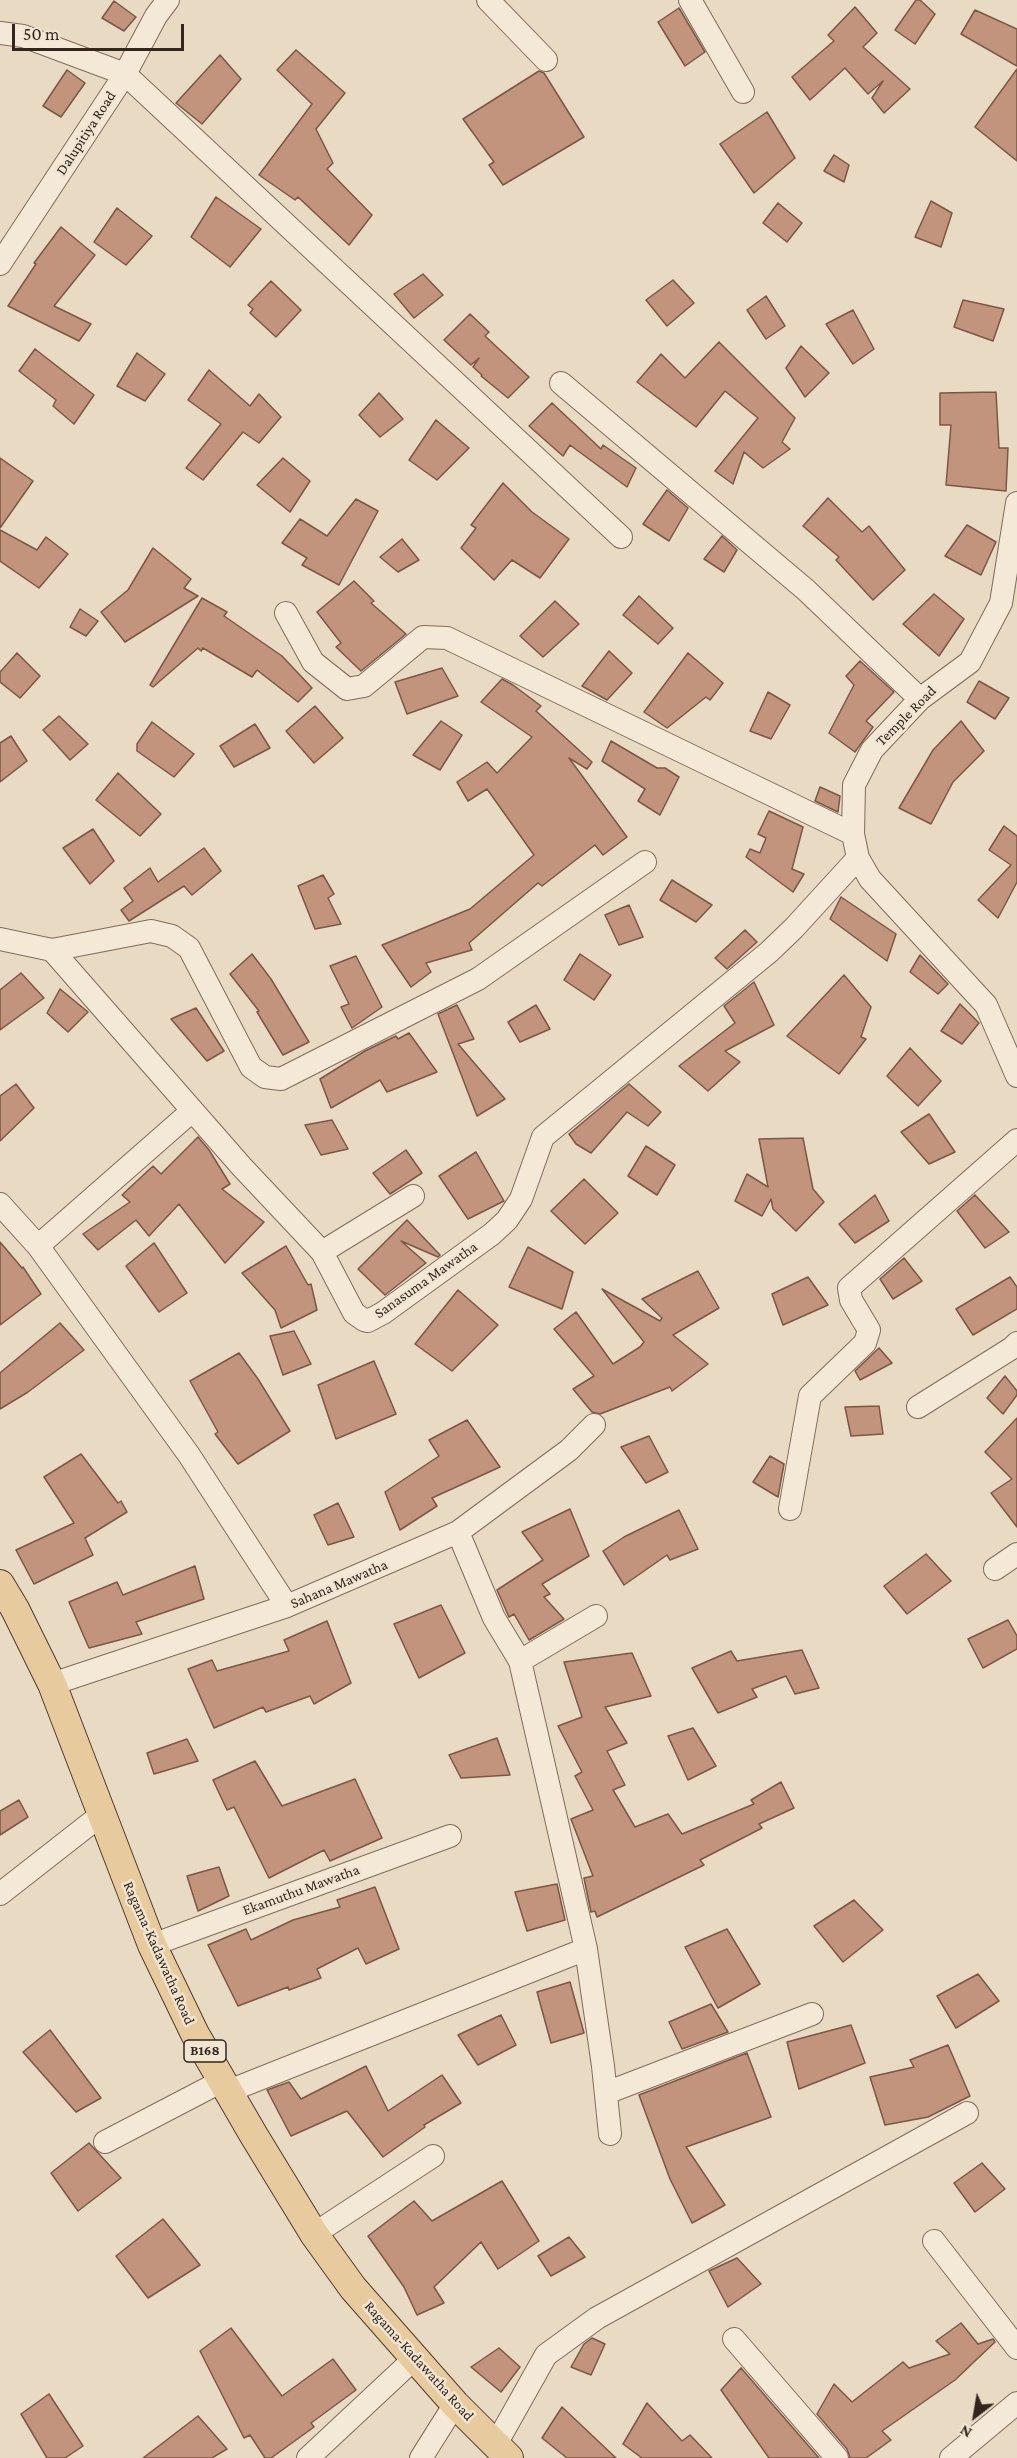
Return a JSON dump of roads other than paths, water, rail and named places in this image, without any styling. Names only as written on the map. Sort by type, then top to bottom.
[{"type":"main road","name":"Ragama-Kadawatha Road","points":[[0,1584],[7,1615],[52,1684],[152,1944],[195,2034],[225,2086],[314,2234],[353,2288],[455,2404],[503,2451]]},
{"type":"street","name":"Dalupitiya Road","points":[[0,264],[9,234],[125,74],[156,16],[168,0]]},
{"type":"street","points":[[488,0],[546,60]]},
{"type":"street","points":[[690,0],[743,92]]},
{"type":"street","points":[[0,33],[23,36],[125,74],[621,537]]},
{"type":"street","points":[[561,383],[806,590],[920,699]]},
{"type":"street","name":"Temple Road","points":[[1017,503],[1001,603],[970,662],[920,699],[872,750],[854,785],[853,834],[858,858],[870,879],[986,1005],[1017,1076]]},
{"type":"street","points":[[286,613],[312,662],[347,689],[364,686],[423,637],[447,638],[853,834]]},
{"type":"street","name":"Sanasuma Mawatha","points":[[52,950],[192,1111],[322,1252],[354,1313],[368,1321],[383,1313],[492,1234],[507,1220],[520,1199],[543,1137],[769,952],[858,858]]},
{"type":"street","points":[[0,939],[52,950],[150,931],[172,936],[189,948],[251,1067],[265,1077],[281,1079],[478,979],[645,862]]},
{"type":"street","points":[[38,1246],[192,1111]]},
{"type":"street","points":[[790,1509],[810,1396],[865,1343],[869,1330],[851,1300],[849,1288],[1017,1140]]},
{"type":"street","points":[[322,1252],[413,1196]]},
{"type":"street","points":[[0,1204],[38,1246],[189,1455],[287,1606]]},
{"type":"street","points":[[918,1407],[1017,1343]]},
{"type":"street","name":"Sahana Mawatha","points":[[52,1684],[287,1606],[458,1532],[569,1450],[594,1425]]},
{"type":"street","points":[[458,1532],[494,1618],[520,1661],[586,1949],[610,2134]]},
{"type":"street","points":[[996,1569],[1017,1554]]},
{"type":"street","points":[[520,1661],[597,1616]]},
{"type":"street","points":[[0,1894],[101,1815]]},
{"type":"street","name":"Ekamuthu Mawatha","points":[[152,1944],[450,1836]]},
{"type":"street","points":[[105,2142],[225,2086],[586,1949]]},
{"type":"street","points":[[606,2093],[812,2014]]},
{"type":"street","points":[[503,2451],[546,2355],[597,2318],[967,2113]]},
{"type":"street","points":[[314,2234],[433,2156]]},
{"type":"street","points":[[934,2241],[1017,2348]]},
{"type":"street","points":[[734,2339],[837,2458]]},
{"type":"street","points":[[308,2458],[414,2359]]},
{"type":"street","points":[[951,2458],[1017,2403]]},
{"type":"street","points":[[421,2458],[455,2404]]}]
